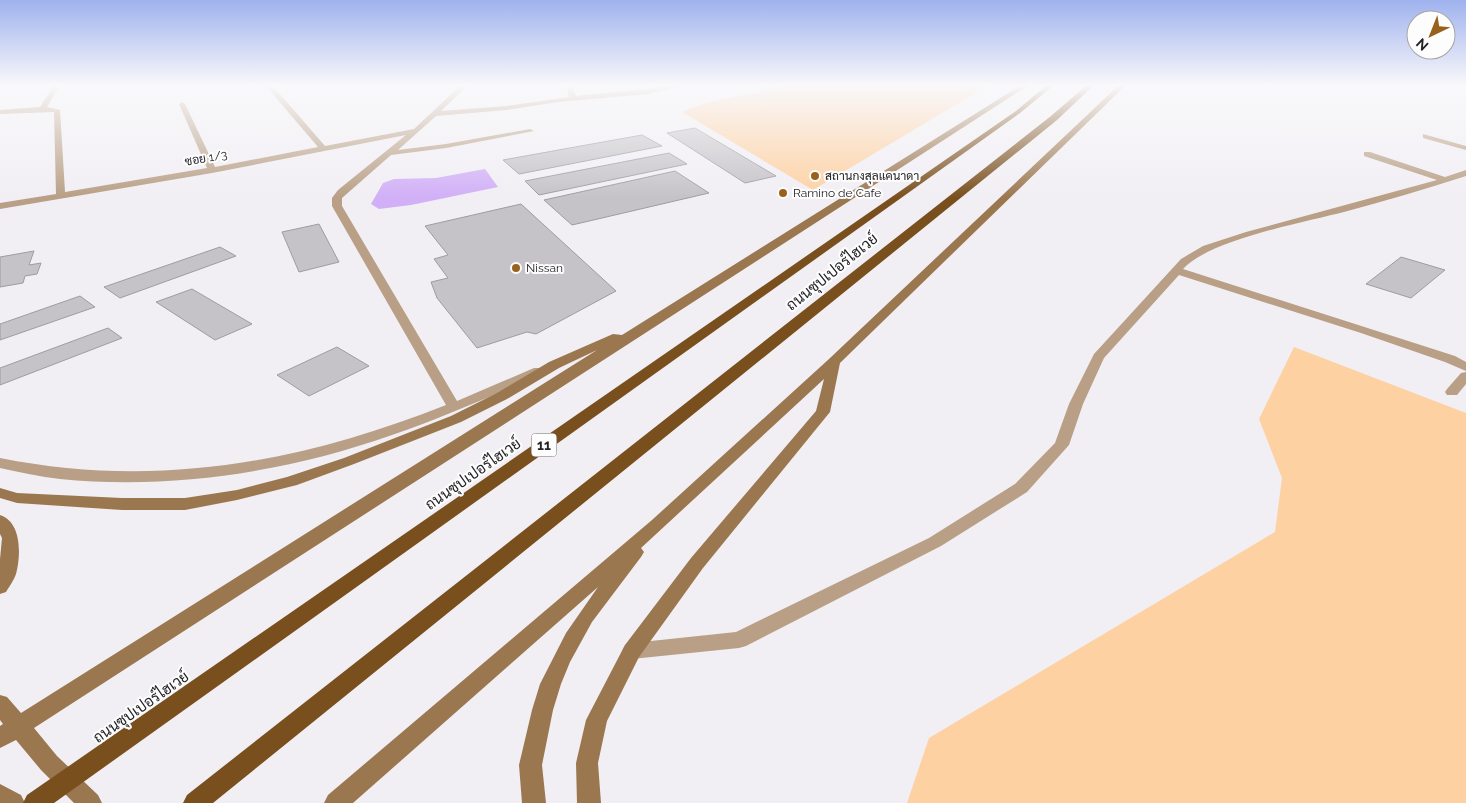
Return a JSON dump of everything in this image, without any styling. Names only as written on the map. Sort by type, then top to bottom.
[{"type":"highway","name":"ถนนซุปเปอร์ไฮเวย์","points":[[36,803],[1003,122]]},
{"type":"highway","name":"ถนนซุปเปอร์ไฮเวย์","points":[[195,803],[1048,122]]},
{"type":"main road","points":[[0,738],[965,122]]},
{"type":"main road","points":[[336,803],[658,524],[834,362],[1085,122]]},
{"type":"main road","points":[[0,493],[17,498],[122,504],[185,504],[237,495],[291,481],[349,462],[423,433],[502,396],[579,352],[647,326]]},
{"type":"main road","points":[[589,803],[587,763],[598,720],[632,651],[697,563],[823,412],[834,362]]},
{"type":"main road","points":[[0,521],[11,536],[7,575],[0,587]]},
{"type":"main road","points":[[534,803],[530,769],[539,718],[550,680],[569,642],[589,610],[658,524]]},
{"type":"main road","points":[[0,704],[49,763],[90,803]]},
{"type":"main road","points":[[0,795],[13,803]]},
{"type":"street","points":[[57,122],[60,195]]},
{"type":"street","points":[[190,122],[212,170]]},
{"type":"street","points":[[300,122],[323,149]]},
{"type":"street","points":[[424,122],[341,192],[337,198],[337,206],[453,406]]},
{"type":"street","name":"ซอย 1/3","points":[[0,206],[212,170],[416,131]]},
{"type":"street","points":[[389,153],[431,149],[530,131]]},
{"type":"street","points":[[1426,136],[1466,148]]},
{"type":"street","points":[[1367,154],[1445,180]]},
{"type":"street","points":[[632,651],[739,640],[935,542],[1021,488],[1062,445],[1076,404],[1098,357],[1186,261],[1207,248],[1228,240],[1415,190],[1466,172]]},
{"type":"street","points":[[1178,271],[1450,358],[1466,367]]},
{"type":"street","points":[[0,463],[58,474],[111,478],[174,476],[239,470],[305,456],[363,440],[554,365]]},
{"type":"street","points":[[1452,392],[1466,376]]},
{"type":"shaded area","points":[[700,122],[926,122],[813,190]]},
{"type":"shaded area","points":[[485,169],[498,187],[411,205],[379,209],[371,204],[383,183],[394,179],[436,178]]},
{"type":"shaded area","points":[[1294,347],[1466,413],[1466,803],[907,803],[929,738],[1275,532],[1282,478],[1259,419]]},
{"type":"building","points":[[695,128],[776,176],[745,183],[667,133]]},
{"type":"building","points":[[642,135],[662,146],[519,174],[503,160]]},
{"type":"building","points":[[669,153],[687,164],[539,195],[525,181]]},
{"type":"building","points":[[675,171],[709,193],[572,225],[544,200]]},
{"type":"building","name":"Nissan","points":[[521,204],[616,291],[536,334],[527,332],[477,348],[437,298],[431,282],[448,278],[434,259],[448,255],[425,226]]},
{"type":"building","points":[[319,224],[339,262],[299,272],[282,232]]},
{"type":"building","points":[[220,247],[236,256],[120,298],[104,287]]},
{"type":"building","points":[[34,251],[29,265],[41,263],[37,274],[25,276],[23,283],[0,287],[0,257]]},
{"type":"building","points":[[1401,257],[1445,270],[1411,298],[1366,284]]},
{"type":"building","points":[[192,289],[252,324],[215,340],[156,302]]},
{"type":"building","points":[[80,296],[95,307],[0,340],[0,324]]},
{"type":"building","points":[[108,328],[122,338],[0,385],[0,368]]},
{"type":"building","points":[[337,347],[369,366],[309,396],[277,375]]},
{"type":"place","name":"สถานกงสุลแคนาดา","points":[[815,176]]},
{"type":"place","name":"Ramino de Cafe","points":[[783,193]]},
{"type":"place","name":"Nissan","points":[[516,268]]}]
